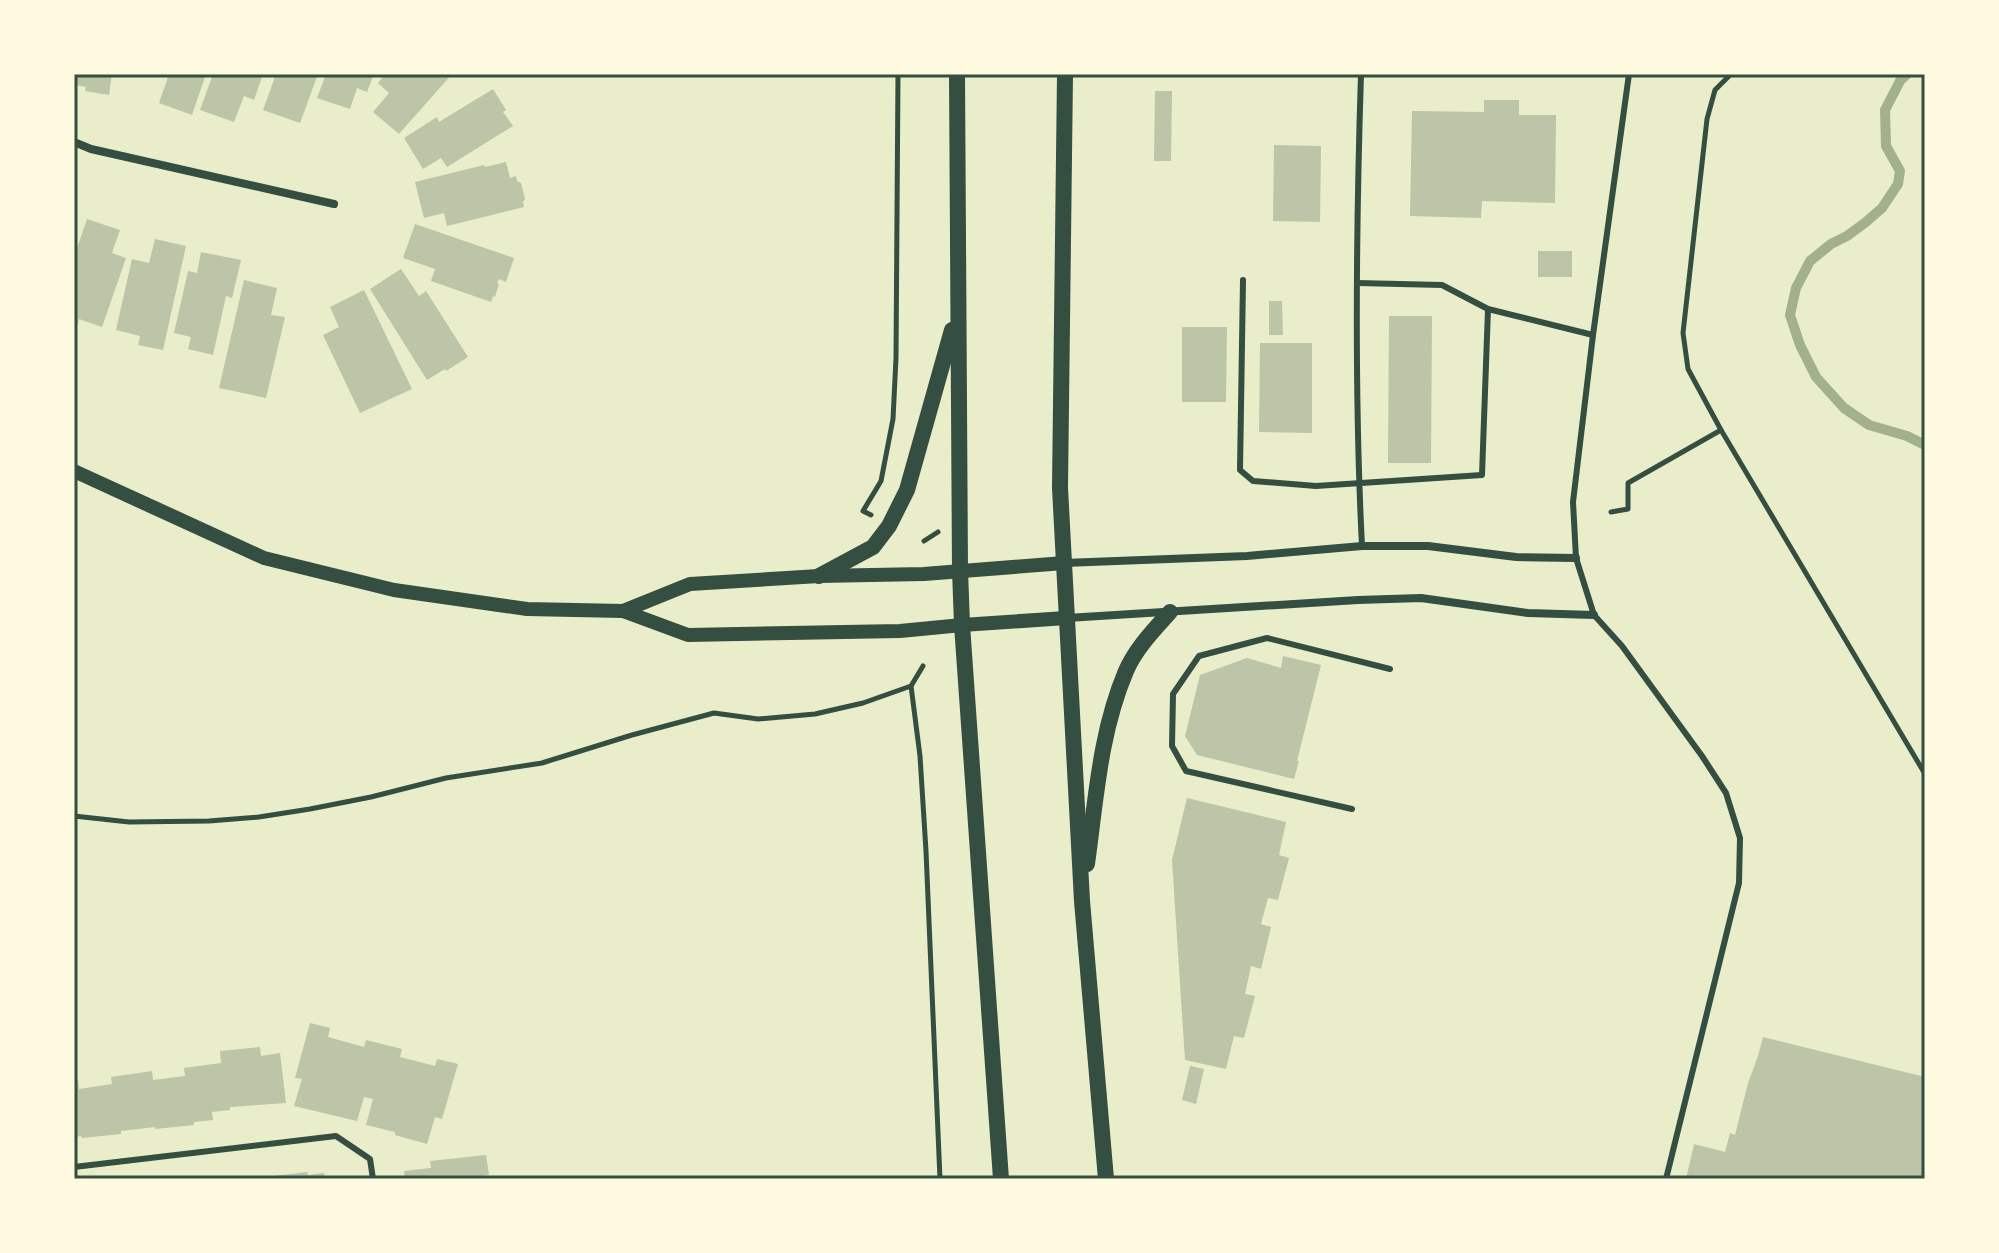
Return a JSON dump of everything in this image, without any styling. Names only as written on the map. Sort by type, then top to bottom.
[{"type":"main road","points":[[957,74],[962,625],[1001,1179]]},
{"type":"main road","points":[[1065,74],[1060,488],[1082,901],[1106,1179]]},
{"type":"main road","points":[[819,576],[873,547],[889,526],[907,490],[958,310]]},
{"type":"main road","points":[[1082,901],[1104,737],[1126,670],[1145,640],[1170,612]]},
{"type":"street","points":[[74,142],[91,149],[334,204]]},
{"type":"street","points":[[74,471],[264,558],[394,590],[527,609],[623,611],[688,635],[900,631],[1066,618],[1421,598],[1528,613],[1594,615]]},
{"type":"street","points":[[623,611],[690,584],[819,576],[924,574],[1064,563],[1247,556],[1362,546],[1428,546],[1516,557],[1576,558]]},
{"type":"lane","points":[[1361,74],[1357,283],[1362,546]]},
{"type":"lane","points":[[1629,74],[1573,502],[1576,558],[1594,615],[1622,646],[1702,756],[1726,793],[1740,838],[1739,883],[1666,1179]]},
{"type":"lane","points":[[1243,280],[1240,470],[1253,481],[1316,486],[1482,475],[1488,309]]},
{"type":"lane","points":[[1357,283],[1442,285],[1488,309],[1593,335]]},
{"type":"lane","points":[[1352,809],[1186,771],[1172,746],[1173,694],[1199,656],[1267,638],[1390,669]]},
{"type":"lane","points":[[74,1167],[336,1136],[370,1159],[373,1179]]},
{"type":"path","points":[[877,518],[863,511],[881,481],[893,419],[898,74]]},
{"type":"path","points":[[1731,74],[1715,90],[1707,119],[1683,333],[1688,369],[1925,774]]},
{"type":"path","points":[[1611,512],[1628,509],[1628,483],[1721,430]]},
{"type":"path","points":[[924,541],[939,531]]},
{"type":"path","points":[[923,666],[911,686],[920,756],[926,851],[940,1179]]},
{"type":"path","points":[[74,816],[129,822],[259,817],[371,797],[446,778],[542,763],[714,713],[758,719],[815,714],[863,703],[911,686]]},
{"type":"building","points":[[74,74],[112,74],[109,95],[85,91],[86,87],[74,85]]},
{"type":"building","points":[[161,74],[206,74],[192,115],[159,103],[168,77]]},
{"type":"building","points":[[213,74],[263,74],[254,100],[244,96],[234,122],[200,110]]},
{"type":"building","points":[[276,74],[318,74],[300,123],[263,110]]},
{"type":"building","points":[[326,74],[374,74],[367,92],[357,88],[350,109],[317,98]]},
{"type":"building","points":[[385,74],[452,74],[399,134],[373,112],[389,93],[378,83]]},
{"type":"building","points":[[493,89],[513,126],[447,167],[441,158],[423,169],[404,138],[437,117],[439,122]]},
{"type":"building","points":[[1155,91],[1172,91],[1171,161],[1154,161]]},
{"type":"building","points":[[1484,100],[1519,100],[1519,115],[1556,115],[1555,203],[1482,201],[1481,218],[1410,216],[1412,111],[1484,112]]},
{"type":"building","points":[[1274,145],[1321,146],[1320,222],[1273,221]]},
{"type":"building","points":[[506,162],[510,178],[516,176],[521,183],[524,207],[447,226],[444,213],[424,218],[415,182]]},
{"type":"building","points":[[87,219],[120,230],[112,253],[126,258],[102,327],[79,319],[77,327],[74,326],[74,257]]},
{"type":"building","points":[[415,224],[514,258],[506,282],[499,279],[491,302],[431,281],[435,269],[403,258]]},
{"type":"building","points":[[155,239],[186,246],[163,350],[138,345],[140,336],[116,330],[132,259],[149,263]]},
{"type":"building","points":[[1538,251],[1572,251],[1572,277],[1538,277]]},
{"type":"building","points":[[201,252],[241,260],[232,298],[226,296],[213,355],[188,349],[191,337],[174,333],[188,271],[197,273]]},
{"type":"building","points":[[401,269],[419,296],[426,291],[468,357],[427,380],[370,289]]},
{"type":"building","points":[[244,280],[277,288],[271,315],[285,317],[266,398],[219,388]]},
{"type":"building","points":[[364,290],[412,389],[360,413],[323,335],[339,327],[330,307]]},
{"type":"building","points":[[1269,301],[1282,301],[1283,335],[1269,335]]},
{"type":"building","points":[[1389,316],[1432,316],[1431,463],[1388,463]]},
{"type":"building","points":[[1182,327],[1227,327],[1226,402],[1182,402]]},
{"type":"building","points":[[1260,343],[1312,343],[1312,433],[1259,432]]},
{"type":"building","points":[[1283,656],[1321,665],[1294,779],[1197,755],[1185,736],[1200,675],[1247,658],[1281,668]]},
{"type":"building","points":[[1187,798],[1286,822],[1279,855],[1289,858],[1278,900],[1268,898],[1261,924],[1271,927],[1261,969],[1251,966],[1245,994],[1255,996],[1244,1038],[1234,1036],[1226,1069],[1185,1060],[1172,860]]},
{"type":"building","points":[[310,1023],[330,1028],[328,1037],[364,1047],[366,1040],[402,1049],[400,1057],[435,1066],[437,1059],[458,1064],[442,1119],[435,1117],[427,1144],[366,1125],[373,1099],[364,1097],[357,1121],[294,1106],[302,1079],[295,1078]]},
{"type":"building","points":[[1763,1037],[1925,1077],[1925,1179],[1686,1179],[1694,1144],[1725,1152],[1730,1133],[1735,1135]]},
{"type":"building","points":[[260,1047],[261,1056],[280,1053],[286,1103],[230,1107],[230,1110],[212,1112],[213,1120],[194,1122],[194,1125],[74,1137],[74,1080],[78,1080],[79,1089],[112,1084],[111,1077],[152,1071],[153,1080],[185,1076],[184,1068],[221,1063],[220,1051]]},
{"type":"building","points":[[1190,1066],[1204,1069],[1196,1104],[1182,1100]]},
{"type":"building","points":[[486,1155],[489,1175],[479,1176],[480,1179],[405,1179],[404,1171],[431,1168],[430,1161]]},
{"type":"building","points":[[307,1172],[308,1175],[324,1173],[325,1179],[274,1179],[274,1176]]},
{"type":"waterway","points":[[1907,74],[1885,110],[1886,146],[1900,171],[1898,184],[1882,208],[1810,261],[1796,288],[1790,315],[1816,377],[1844,408],[1869,425],[1907,436],[1925,445]]}]
